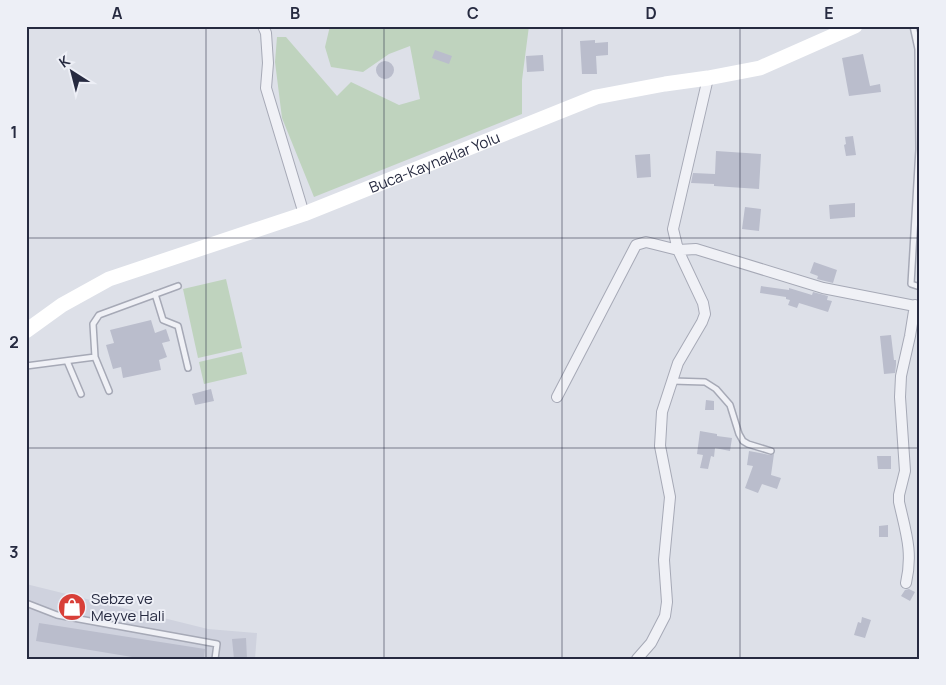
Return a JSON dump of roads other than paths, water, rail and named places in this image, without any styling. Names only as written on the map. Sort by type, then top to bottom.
[{"type":"street","points":[[263,26],[266,33],[268,63],[266,88],[304,214]]},
{"type":"street","name":"Buca-Kaynaklar Yolu","points":[[26,331],[62,305],[109,279],[304,214],[596,97],[760,68],[854,26]]},
{"type":"street","points":[[637,659],[651,643],[665,616],[667,608],[668,595],[664,560],[670,497],[661,457],[659,435],[662,412],[678,363],[702,322],[704,314],[703,302],[678,250],[673,229],[708,78]]},
{"type":"street","points":[[557,397],[636,246],[646,242],[678,250],[696,249],[824,288],[917,306],[901,376],[900,397],[905,471],[899,502],[909,545],[909,568],[906,583]]},
{"type":"lane","points":[[913,26],[918,49],[919,149],[911,284],[920,286]]},
{"type":"lane","points":[[109,391],[95,357],[93,324],[96,317],[102,313],[178,286]]},
{"type":"lane","points":[[155,294],[163,320],[178,326],[188,368]]},
{"type":"lane","points":[[26,366],[95,357]]},
{"type":"lane","points":[[67,361],[81,394]]},
{"type":"lane","points":[[672,381],[705,382],[716,389],[730,405],[743,441],[770,451]]},
{"type":"lane","points":[[26,603],[57,615],[217,644],[215,659]]},
{"type":"place","name":"Sebze ve Meyve Hali","points":[[72,607]]}]
